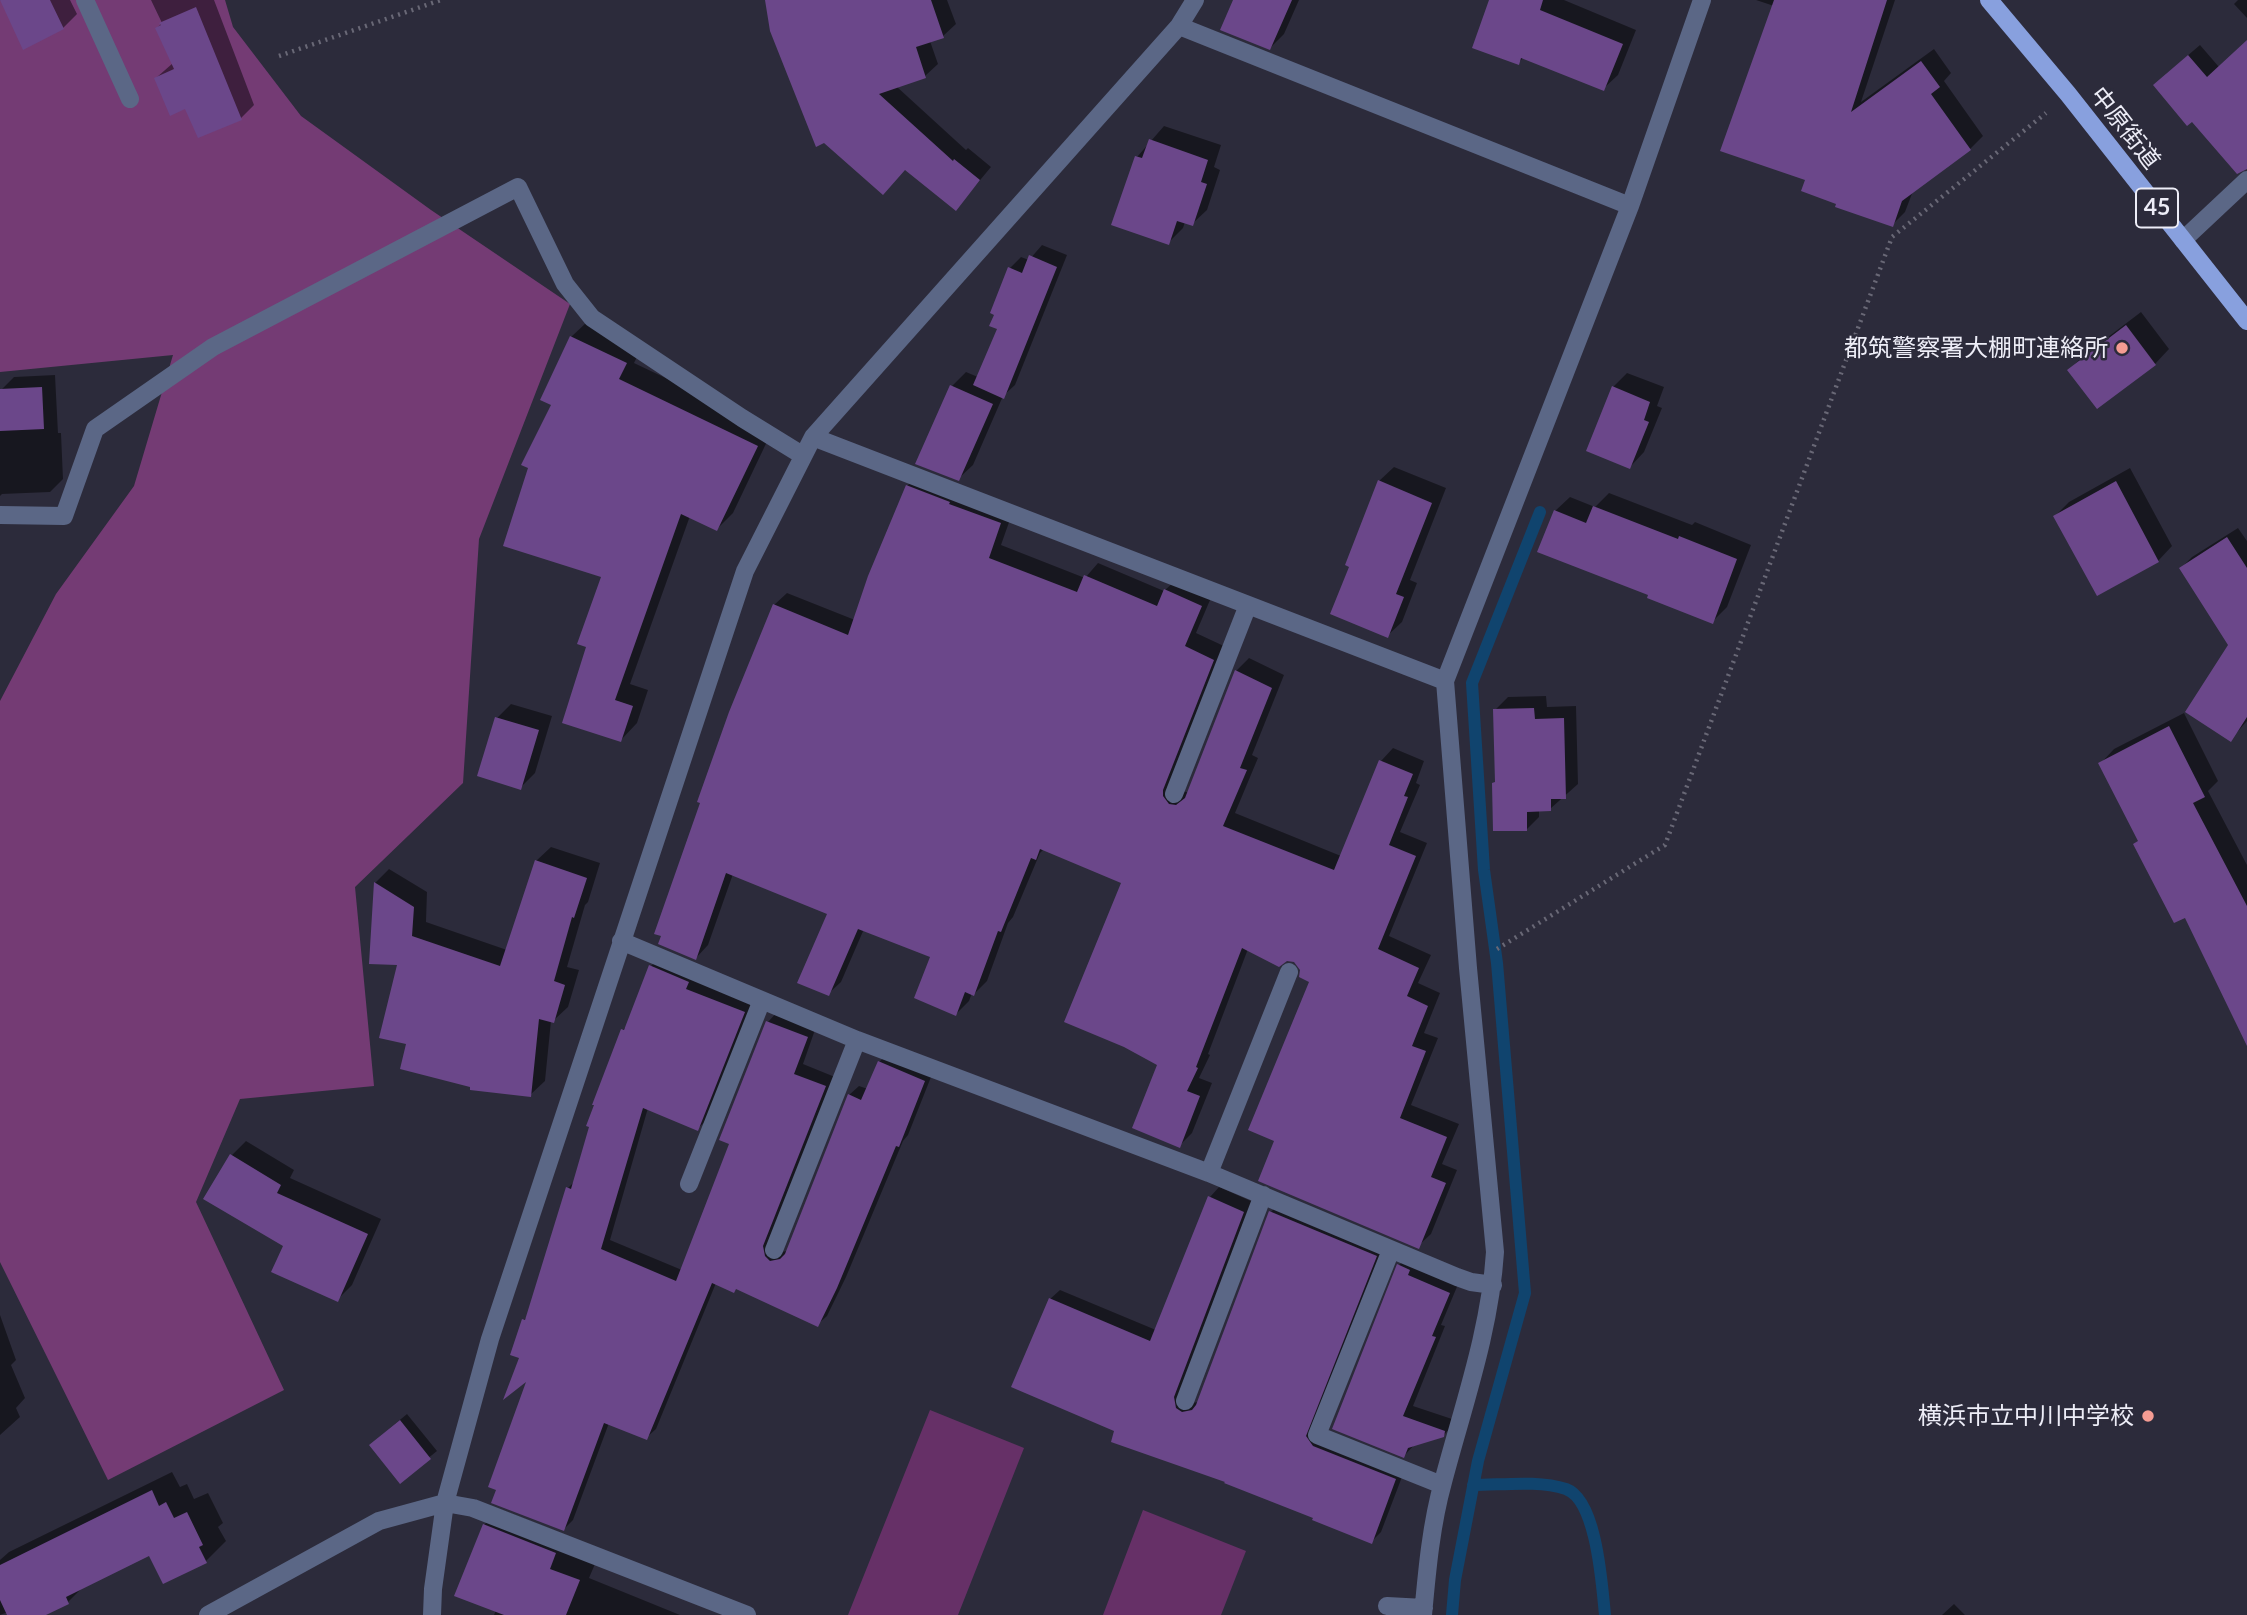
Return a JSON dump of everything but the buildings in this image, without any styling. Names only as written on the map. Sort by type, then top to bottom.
[{"type":"main road","name":"中原街道","points":[[1989,0],[2068,94],[2247,321]]},
{"type":"street","points":[[85,0],[130,99]]},
{"type":"street","points":[[432,1615],[445,1503],[490,1339],[745,571],[813,437],[1179,26],[1195,0]]},
{"type":"street","points":[[1387,1606],[1424,1612],[1428,1561],[1442,1485],[1477,1359],[1493,1285],[1495,1252],[1466,954],[1445,681],[1630,206],[1702,0]]},
{"type":"street","points":[[1179,26],[1630,206]]},
{"type":"street","points":[[2183,240],[2247,180]]},
{"type":"street","points":[[0,515],[64,516],[95,429],[213,347],[518,187],[565,284],[592,318],[802,455]]},
{"type":"street","points":[[813,437],[1445,681]]},
{"type":"street","points":[[1174,794],[1248,606]]},
{"type":"street","points":[[621,941],[858,1040],[1209,1173],[1471,1282],[1493,1285]]},
{"type":"street","points":[[1209,1173],[1289,972]]},
{"type":"street","points":[[690,1184],[762,1000]]},
{"type":"street","points":[[774,1250],[858,1040]]},
{"type":"street","points":[[1185,1401],[1263,1195]]},
{"type":"street","points":[[1391,1250],[1317,1435],[1442,1485]]},
{"type":"street","points":[[208,1615],[379,1521],[445,1503],[473,1508],[747,1615]]},
{"type":"path","points":[[279,56],[441,0]]},
{"type":"path","points":[[1521,934],[1665,845],[1892,237],[2068,94]]},
{"type":"shaded area","points":[[0,0],[225,0],[233,27],[301,116],[431,210],[570,304],[479,539],[463,783],[355,887],[374,1086],[240,1099],[196,1202],[284,1390],[108,1480],[0,1262],[0,701],[56,594],[134,486],[173,355],[0,372]]},
{"type":"shaded area","points":[[930,1410],[1024,1448],[958,1615],[848,1615]]},
{"type":"shaded area","points":[[1143,1510],[1246,1551],[1221,1615],[1103,1615]]},
{"type":"waterway","points":[[1452,1615],[1455,1580],[1478,1461],[1525,1293],[1497,963],[1484,870],[1472,683],[1540,512]]},
{"type":"waterway","points":[[1473,1485],[1555,1486],[1576,1496],[1585,1509],[1596,1545],[1605,1615]]},
{"type":"place","name":"都筑警察署大棚町連絡所","points":[[2122,348]]},
{"type":"place","name":"横浜市立中川中学校","points":[[2148,1416]]}]
